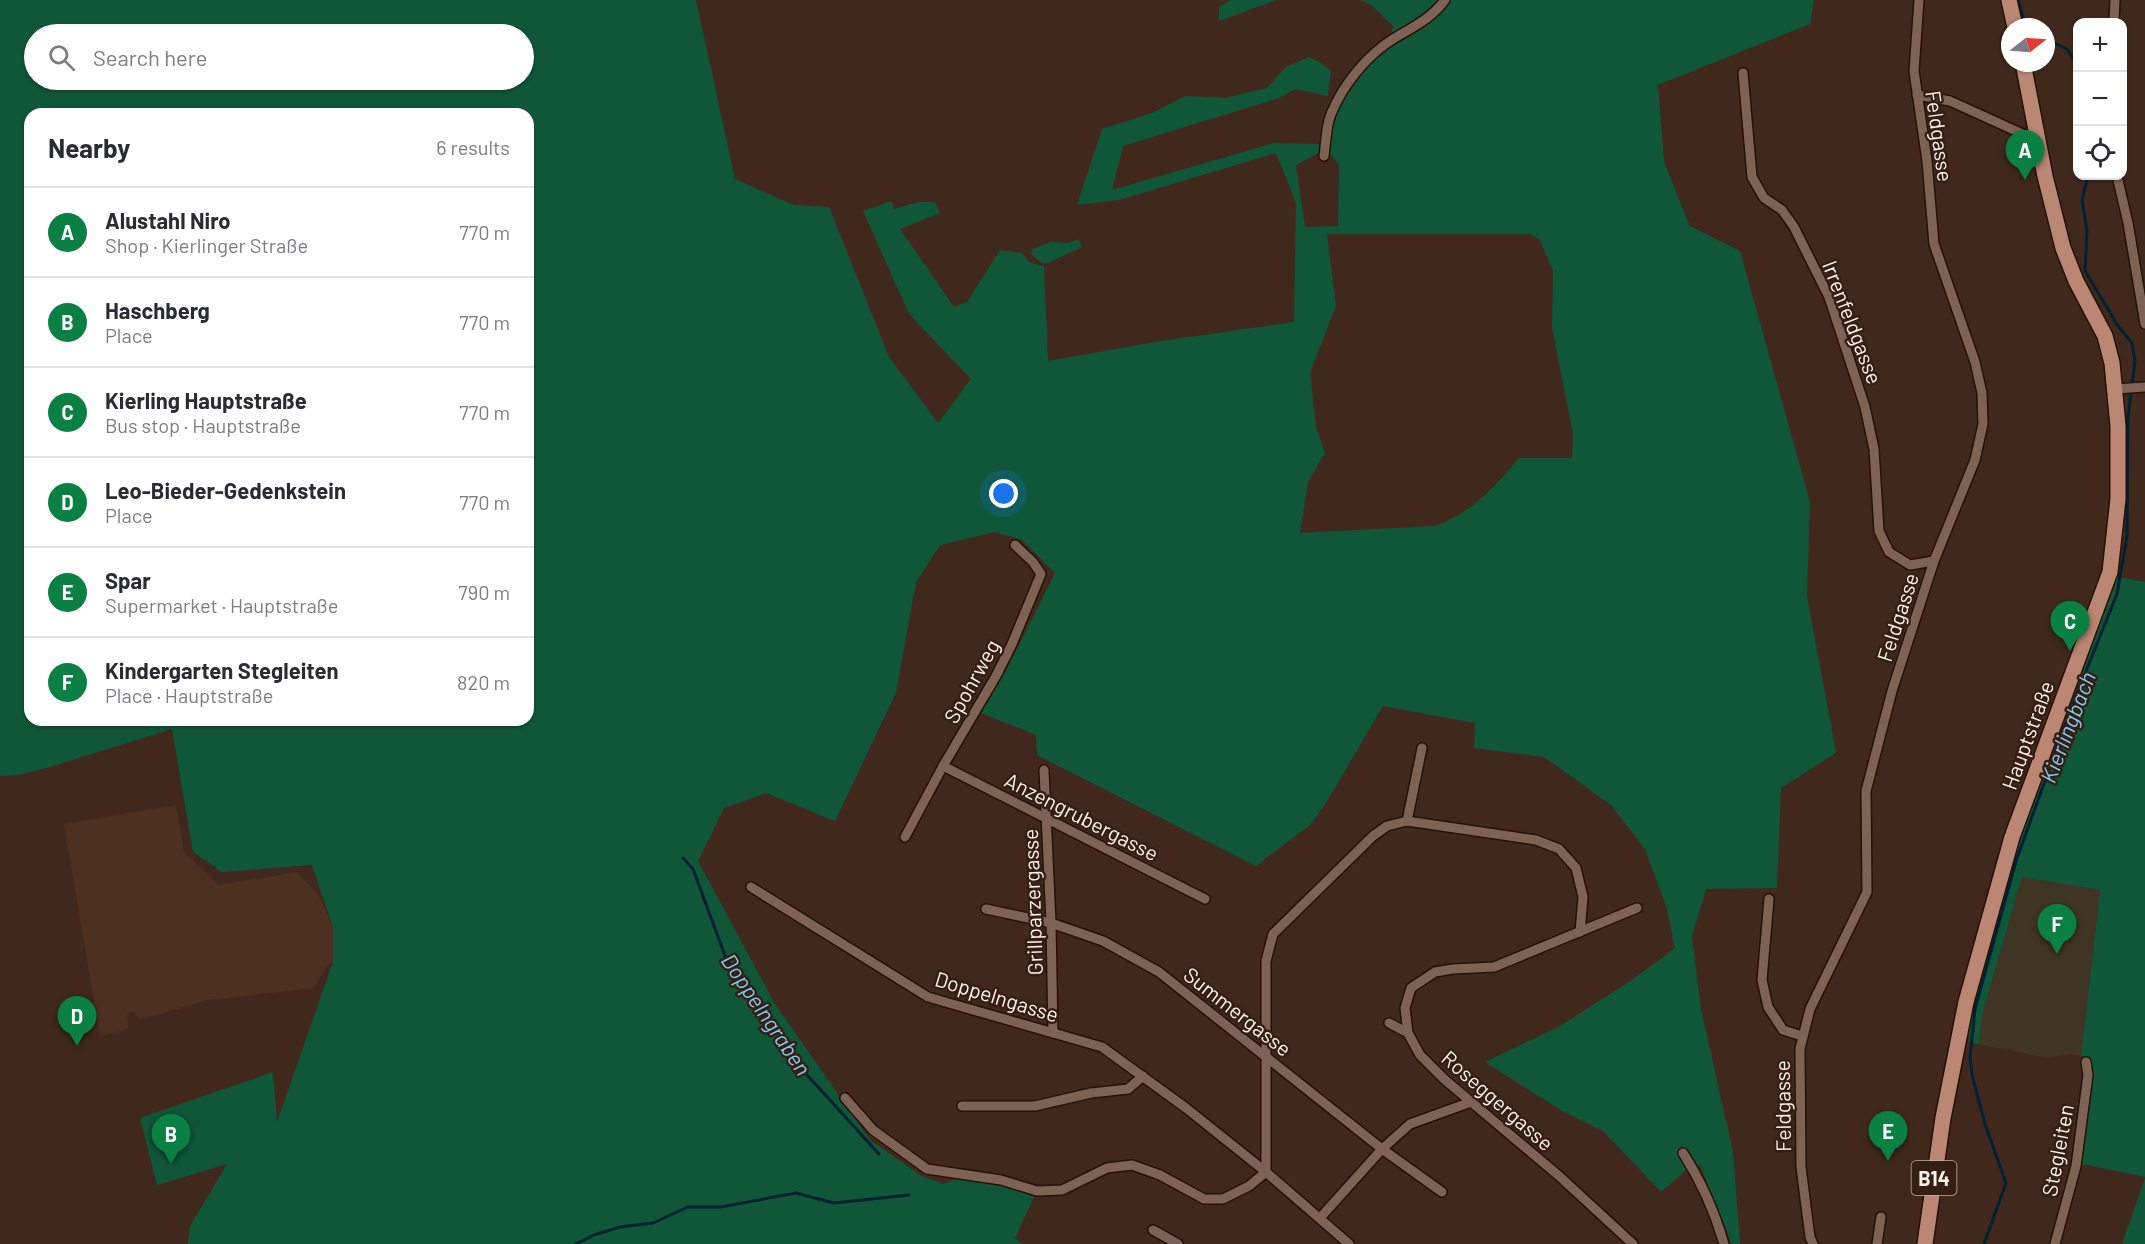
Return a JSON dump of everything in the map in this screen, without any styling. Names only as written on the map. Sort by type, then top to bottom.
[{"type":"main road","points":[[2009,0],[2013,18]]},
{"type":"main road","name":"B14","points":[[2025,72],[2038,141]]},
{"type":"main road","name":"Hauptstraße","points":[[1925,1244],[1943,1118],[1966,1002],[2018,820],[2110,572],[2118,499],[2118,426],[2112,363],[2104,336],[2069,265],[2038,141]]},
{"type":"street","points":[[1324,156],[1330,116],[1345,85],[1389,41],[1435,14],[1444,0]]},
{"type":"street","name":"Feldgasse","points":[[1813,1244],[1801,1167],[1800,1049],[1802,1036],[1810,1009],[1867,892],[1866,791],[1892,691],[1934,561],[1975,460],[1983,424],[1975,362],[1934,244],[1927,161],[1914,71],[1919,0]]},
{"type":"street","points":[[2114,18],[2115,0]]},
{"type":"street","name":"Irrenfeldgasse","points":[[1743,73],[1752,177],[1764,198],[1782,210],[1794,227],[1829,297],[1865,407],[1874,448],[1879,531],[1889,552],[1910,565],[1934,561]]},
{"type":"street","points":[[1917,95],[1950,101],[2038,141]]},
{"type":"street","points":[[2118,180],[2144,304],[2145,324]]},
{"type":"street","points":[[2115,389],[2143,387]]},
{"type":"street","name":"Spohrweg","points":[[905,837],[943,766],[996,676],[1041,574],[1033,562],[1015,545]]},
{"type":"street","points":[[1407,821],[1422,748]]},
{"type":"street","name":"Anzengrubergasse","points":[[943,766],[1205,899]]},
{"type":"street","name":"Grillparzergasse","points":[[1044,770],[1053,1033]]},
{"type":"street","points":[[845,1098],[873,1130],[927,1169],[1001,1180],[1037,1191],[1062,1190],[1107,1168],[1132,1166],[1160,1175],[1204,1199],[1222,1199],[1249,1186],[1266,1172],[1266,961],[1273,934],[1373,836],[1388,826],[1407,821],[1536,840],[1559,849],[1576,868],[1583,897],[1580,932]]},
{"type":"street","name":"Doppelngasse","points":[[751,887],[928,997],[1102,1047],[1266,1172],[1349,1244]]},
{"type":"street","points":[[1768,899],[1762,980],[1768,1007],[1783,1030],[1802,1036]]},
{"type":"street","name":"Roseggergasse","points":[[1634,1244],[1558,1175],[1444,1079],[1420,1055],[1408,1033],[1405,1008],[1411,988],[1435,972],[1494,967],[1637,908]]},
{"type":"street","name":"Summergasse","points":[[986,909],[1051,923],[1103,941],[1159,972],[1382,1149],[1442,1192]]},
{"type":"street","points":[[1389,1023],[1408,1033]]},
{"type":"street","name":"Stegleiten","points":[[2055,1244],[2076,1166],[2088,1075],[2086,1062]]},
{"type":"street","points":[[962,1106],[1035,1106],[1091,1093],[1128,1089],[1143,1076]]},
{"type":"street","points":[[1320,1218],[1382,1149],[1410,1124],[1471,1102]]},
{"type":"street","points":[[1683,1154],[1692,1167],[1719,1225],[1724,1244]]},
{"type":"street","points":[[1877,1244],[1881,1216]]},
{"type":"street","points":[[1153,1230],[1178,1244]]},
{"type":"shaded area","points":[[176,805],[184,852],[219,885],[297,872],[319,896],[333,927],[333,962],[328,965],[314,988],[207,1000],[139,1020],[134,1012],[130,1012],[127,1014],[128,1028],[100,1037],[64,824]]},
{"type":"shaded area","points":[[2022,877],[2100,890],[2081,1056],[2070,1054],[2048,1058],[1979,1044],[1982,1015]]},
{"type":"green space","points":[[0,0],[696,0],[735,179],[794,205],[829,207],[889,357],[938,423],[971,379],[909,314],[863,211],[892,201],[894,209],[919,202],[935,202],[940,213],[900,229],[954,307],[967,302],[1000,250],[1022,253],[1029,262],[1044,267],[1048,361],[1161,341],[1294,322],[1296,203],[1276,153],[1119,200],[1077,205],[1102,129],[1152,113],[1185,96],[1225,98],[1267,88],[1286,67],[1309,57],[1331,71],[1328,96],[1295,89],[1279,98],[1123,146],[1112,190],[1274,143],[1323,144],[1322,151],[1296,165],[1305,227],[1338,226],[1339,165],[1328,151],[1334,123],[1353,80],[1386,41],[1394,27],[1370,4],[1360,0],[1814,0],[1810,24],[1658,85],[1664,162],[1690,226],[1740,251],[1810,502],[1807,596],[1836,753],[1781,788],[1777,888],[1706,889],[1692,936],[1701,1009],[1733,1152],[1740,1244],[1732,1244],[1700,1165],[1687,1169],[1661,1192],[1603,1131],[1559,1109],[1485,1062],[1560,1026],[1632,980],[1675,948],[1667,909],[1645,849],[1611,805],[1544,757],[1474,748],[1475,723],[1383,706],[1326,803],[1310,825],[1256,866],[1037,755],[1036,735],[981,713],[1007,669],[1055,573],[1022,540],[995,532],[940,545],[916,582],[896,693],[835,821],[766,793],[724,808],[698,861],[775,1004],[870,1140],[923,1177],[943,1184],[961,1177],[998,1183],[1034,1197],[1015,1238],[1023,1244],[188,1244],[190,1226],[227,1164],[157,1185],[140,1118],[273,1072],[277,1122],[333,962],[333,927],[312,865],[222,872],[193,852],[172,729],[19,775],[0,776]],"holes":[[[1327,234],[1530,234],[1540,240],[1553,271],[1552,327],[1573,434],[1572,458],[1519,458],[1482,498],[1460,514],[1435,526],[1300,533],[1308,482],[1325,453],[1316,427],[1310,373],[1336,306]]]},
{"type":"green space","points":[[1231,0],[1277,0],[1219,21],[1219,7]]},
{"type":"green space","points":[[1078,239],[1082,247],[1048,263],[1042,263],[1031,254],[1032,249],[1051,242],[1069,243]]},
{"type":"green space","points":[[2117,577],[2145,582],[2145,1177],[2082,1164],[2092,1072],[2081,1056],[2100,890],[2022,877],[1982,1015],[1979,1044],[1969,1042],[1970,1015],[2016,851]]},
{"type":"green space","points":[[2145,1178],[2145,1244],[2122,1244]]},
{"type":"waterway","name":"Kierlingbach","points":[[2018,0],[2023,18]]},
{"type":"waterway","name":"Kierlingbach","points":[[2055,43],[2067,49],[2073,59]]},
{"type":"waterway","name":"Kierlingbach","points":[[1984,1244],[2006,1183],[1985,1124],[1972,1075],[1970,1057],[1975,1009],[2016,861],[2072,706],[2117,594],[2127,536],[2128,417],[2135,361],[2132,343],[2118,326],[2085,271],[2087,230],[2082,200],[2087,180]]},
{"type":"waterway","name":"Doppelngraben","points":[[683,858],[693,869],[727,961],[754,993],[808,1076],[879,1154]]},
{"type":"waterway","points":[[576,1244],[594,1235],[620,1227],[653,1223],[688,1207],[721,1207],[796,1193],[834,1203],[909,1195]]},
{"type":"place","name":"Alustahl Niro","points":[[2025,180]]},
{"type":"place","name":"Kierling Hauptstraße","points":[[2070,651]]},
{"type":"place","name":"Kindergarten Stegleiten","points":[[2057,954]]},
{"type":"place","name":"Leo-Bieder-Gedenkstein","points":[[77,1046]]},
{"type":"place","name":"Spar","points":[[1888,1161]]},
{"type":"place","name":"Haschberg","points":[[171,1164]]}]
